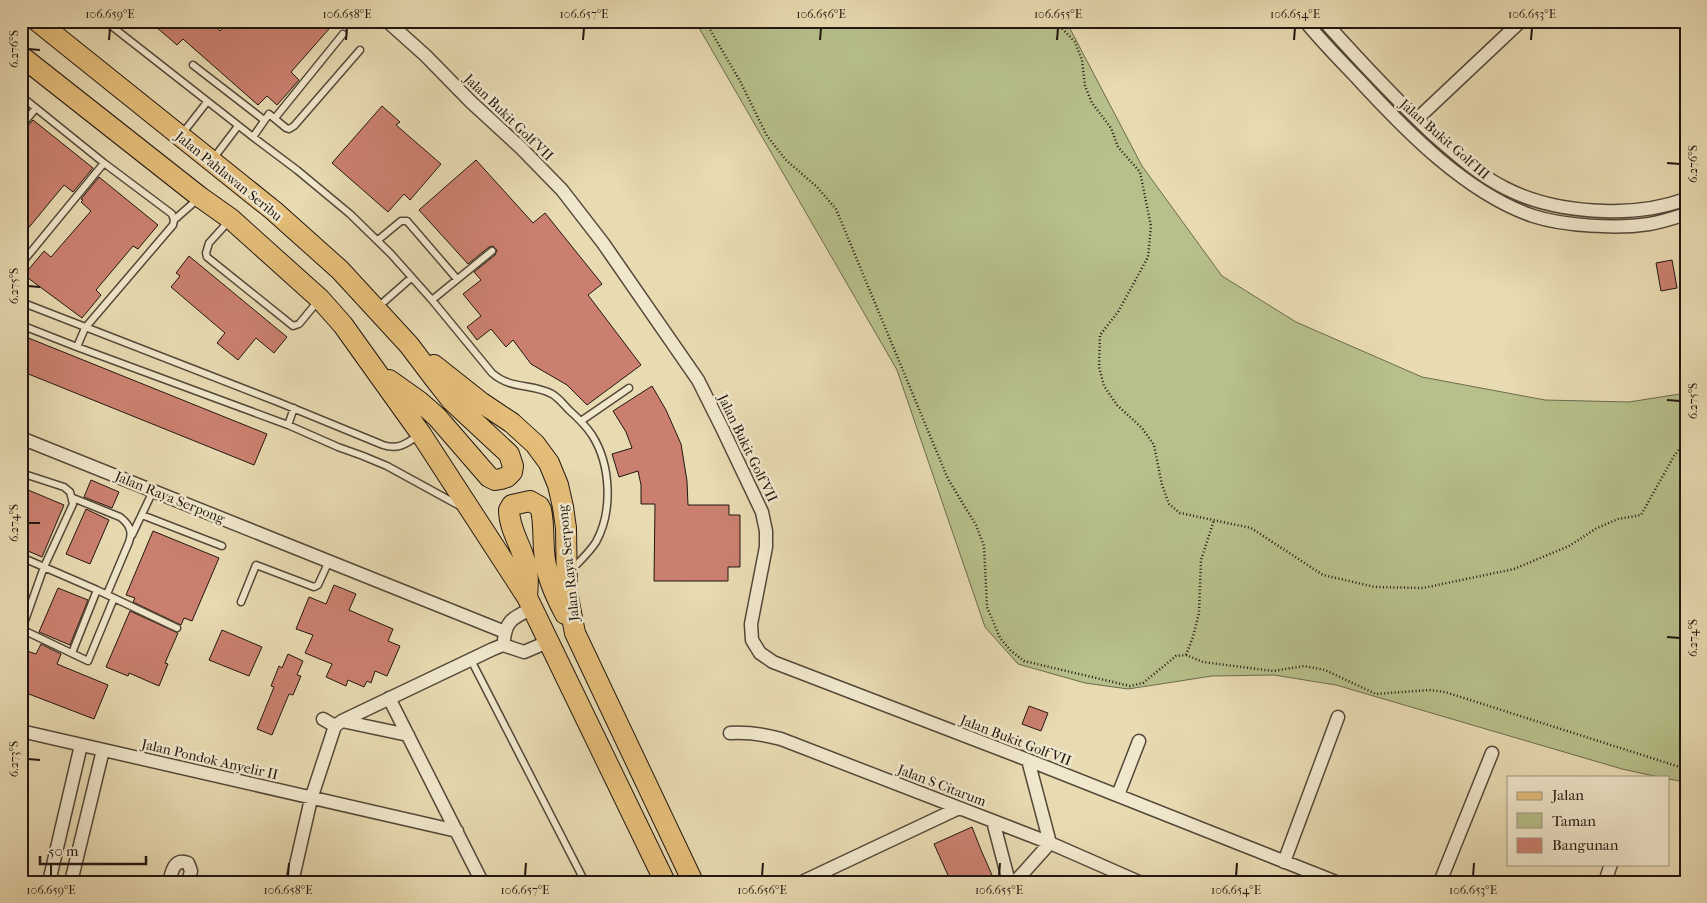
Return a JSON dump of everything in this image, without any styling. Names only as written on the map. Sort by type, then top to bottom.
[{"type":"main road","name":"Jalan Pahlawan Seribu","points":[[36,21],[274,211],[340,270],[377,308],[409,345]]},
{"type":"main road","points":[[21,56],[200,197],[231,219],[320,299],[343,326],[421,434],[530,603],[665,882]]},
{"type":"main road","points":[[375,369],[437,417],[489,477],[494,480],[507,477],[512,472],[513,466],[509,454],[452,401],[409,345]]},
{"type":"main road","name":"Jalan Raya Serpong","points":[[409,345],[482,403],[512,423],[535,444],[549,463],[558,485],[563,507],[566,528],[566,575],[575,633],[693,882]]},
{"type":"main road","points":[[530,603],[527,570],[511,524],[509,510],[512,505],[530,501],[542,510],[544,556],[548,576],[556,597],[575,633]]},
{"type":"street","name":"Jalan Bukit Golf VII","points":[[387,21],[426,56],[562,190],[603,243],[698,380],[762,512],[766,531],[766,548],[751,624],[752,640],[760,653],[773,662],[1118,795],[1336,882]]},
{"type":"street","name":"Jalan Bukit Golf III","points":[[1305,21],[1405,128],[1487,195],[1535,216],[1580,224],[1633,226],[1652,224],[1686,214]]},
{"type":"street","name":"Jalan Bukit Golf III","points":[[1324,21],[1366,68],[1417,119],[1459,157],[1505,188],[1548,205],[1594,211],[1639,210],[1686,199]]},
{"type":"street","points":[[1417,119],[1520,21]]},
{"type":"street","name":"Jalan Raya Serpong","points":[[21,438],[329,560],[507,642]]},
{"type":"street","points":[[507,642],[508,622],[530,603]]},
{"type":"street","points":[[507,642],[524,652],[550,641]]},
{"type":"street","points":[[292,882],[311,799],[339,723],[507,642]]},
{"type":"street","points":[[389,698],[482,882]]},
{"type":"street","points":[[1284,862],[1338,717]]},
{"type":"street","points":[[323,719],[408,735]]},
{"type":"street","name":"Jalan Pondok Anyelir II","points":[[21,731],[457,831]]},
{"type":"street","name":"Jalan S Citarum","points":[[730,733],[756,733],[781,739],[1050,843],[1139,882]]},
{"type":"street","points":[[1118,795],[1139,741]]},
{"type":"street","points":[[49,882],[81,746]]},
{"type":"street","points":[[71,882],[103,750]]},
{"type":"street","points":[[1440,882],[1492,753]]},
{"type":"street","points":[[1015,882],[1050,843],[1028,760]]},
{"type":"street","points":[[802,882],[959,808]]},
{"type":"street","points":[[994,821],[1009,882]]},
{"type":"street","points":[[169,882],[174,866],[178,862],[184,861],[190,866],[188,882]]},
{"type":"street","points":[[1605,882],[1610,866]]},
{"type":"lane","points":[[105,21],[252,137],[297,170],[378,240],[500,380],[553,395],[581,420],[593,436],[601,454],[605,469],[607,491],[606,513],[596,541],[586,555],[566,575]]},
{"type":"lane","points":[[275,118],[343,34]]},
{"type":"lane","points":[[252,137],[269,114],[286,128],[289,129],[294,126],[360,50]]},
{"type":"lane","points":[[193,65],[264,120]]},
{"type":"lane","points":[[21,96],[104,163],[172,214],[174,220],[173,226],[85,328],[77,347]]},
{"type":"lane","points":[[180,136],[207,102]]},
{"type":"lane","points":[[21,126],[36,108]]},
{"type":"lane","points":[[212,161],[238,126]]},
{"type":"lane","points":[[21,264],[104,163]]},
{"type":"lane","points":[[174,220],[200,197]]},
{"type":"lane","points":[[231,219],[209,243],[206,253],[207,257],[293,326],[299,324],[320,299]]},
{"type":"lane","points":[[378,240],[401,221],[407,221],[457,279]]},
{"type":"lane","points":[[432,300],[492,251]]},
{"type":"lane","points":[[377,308],[412,278]]},
{"type":"lane","points":[[21,302],[392,448],[401,447],[421,434]]},
{"type":"lane","points":[[21,325],[288,425],[387,466],[474,515]]},
{"type":"lane","points":[[581,420],[629,388]]},
{"type":"lane","points":[[288,425],[294,408]]},
{"type":"lane","points":[[21,473],[64,487],[70,492],[73,504],[44,567],[21,629],[88,661],[114,598]]},
{"type":"lane","points":[[106,594],[153,491]]},
{"type":"lane","points":[[72,498],[120,517],[130,528],[132,535]]},
{"type":"lane","points":[[142,515],[222,546]]},
{"type":"lane","points":[[21,557],[106,594],[177,628]]},
{"type":"lane","points":[[241,602],[256,565],[314,587],[318,585],[329,560]]},
{"type":"lane","points":[[72,653],[97,590]]},
{"type":"lane","points":[[471,660],[585,882]]},
{"type":"path","points":[[705,21],[740,80],[767,136],[786,160],[817,187],[836,209],[948,479],[976,525],[984,546],[987,607],[1000,638],[1010,651],[1024,661],[1130,686],[1144,683],[1176,656],[1186,655],[1203,662],[1274,671],[1304,666],[1325,670],[1376,694],[1429,690],[1445,692],[1686,769]]},
{"type":"path","points":[[1055,21],[1075,42],[1082,60],[1085,86],[1092,103],[1111,128],[1118,148],[1140,172],[1151,226],[1148,257],[1118,312],[1100,335],[1099,367],[1104,386],[1117,405],[1142,428],[1154,445],[1162,485],[1169,504],[1180,513],[1252,528],[1323,575],[1375,587],[1423,588],[1514,569],[1569,546],[1597,528],[1618,519],[1641,515],[1674,456],[1686,441]]},
{"type":"path","points":[[1186,655],[1193,638],[1199,613],[1201,560],[1214,520]]},
{"type":"green space","points":[[695,21],[1066,21],[1142,166],[1222,276],[1296,322],[1422,377],[1545,400],[1629,402],[1686,393],[1686,782],[1670,779],[1670,776],[1654,776],[1622,769],[1336,685],[1274,675],[1212,676],[1128,689],[1085,683],[1018,664],[985,627],[897,370]]},
{"type":"building","points":[[149,21],[209,21],[220,31],[229,21],[336,21],[291,72],[299,80],[277,105],[267,96],[258,105],[183,39],[177,45]]},
{"type":"building","points":[[382,106],[400,122],[396,125],[441,164],[410,200],[404,194],[388,212],[332,163]]},
{"type":"building","points":[[33,120],[93,168],[73,192],[64,185],[21,237],[21,131]]},
{"type":"building","points":[[476,160],[533,223],[545,213],[602,284],[588,295],[641,365],[587,405],[567,385],[531,364],[513,340],[506,347],[491,329],[477,340],[467,327],[481,316],[463,294],[481,280],[474,272],[495,255],[497,250],[493,246],[489,247],[468,264],[419,210]]},
{"type":"building","points":[[99,177],[158,225],[138,249],[133,246],[96,290],[101,295],[82,318],[24,275],[44,251],[51,257],[91,211],[81,202],[83,200],[81,199]]},
{"type":"building","points":[[189,256],[287,337],[274,353],[256,338],[238,360],[217,343],[225,333],[171,287],[180,276],[176,273]]},
{"type":"building","points":[[1672,260],[1677,288],[1661,291],[1656,263]]},
{"type":"building","points":[[21,335],[267,434],[254,465],[21,371]]},
{"type":"building","points":[[652,386],[666,410],[681,444],[687,481],[688,505],[729,505],[729,515],[740,515],[740,567],[728,567],[728,581],[654,581],[655,504],[641,504],[641,485],[638,471],[619,477],[612,454],[632,448],[626,432],[613,411]]},
{"type":"building","points":[[91,480],[119,492],[112,508],[84,497]]},
{"type":"building","points":[[21,487],[64,505],[42,557],[21,548]]},
{"type":"building","points":[[86,509],[109,520],[90,564],[66,554]]},
{"type":"building","points":[[153,531],[219,558],[192,621],[184,618],[181,625],[133,602],[135,598],[126,595]]},
{"type":"building","points":[[334,585],[356,594],[349,610],[393,629],[388,641],[400,646],[387,676],[375,671],[371,683],[367,681],[364,687],[348,680],[346,686],[326,677],[332,664],[305,653],[313,635],[296,629],[309,597],[326,604]]},
{"type":"building","points":[[58,588],[88,600],[70,645],[39,632]]},
{"type":"building","points":[[130,611],[178,633],[165,663],[168,664],[159,686],[129,673],[128,676],[106,667]]},
{"type":"building","points":[[222,630],[262,647],[249,676],[209,660]]},
{"type":"building","points":[[41,644],[61,654],[57,664],[108,685],[94,719],[21,691],[21,649],[36,654]]},
{"type":"building","points":[[288,654],[303,661],[297,675],[301,676],[293,695],[289,694],[272,735],[257,729],[274,687],[271,686],[279,666],[282,668]]},
{"type":"building","points":[[1029,706],[1048,713],[1041,731],[1022,724]]},
{"type":"building","points":[[972,827],[995,882],[951,882],[934,844]]}]
